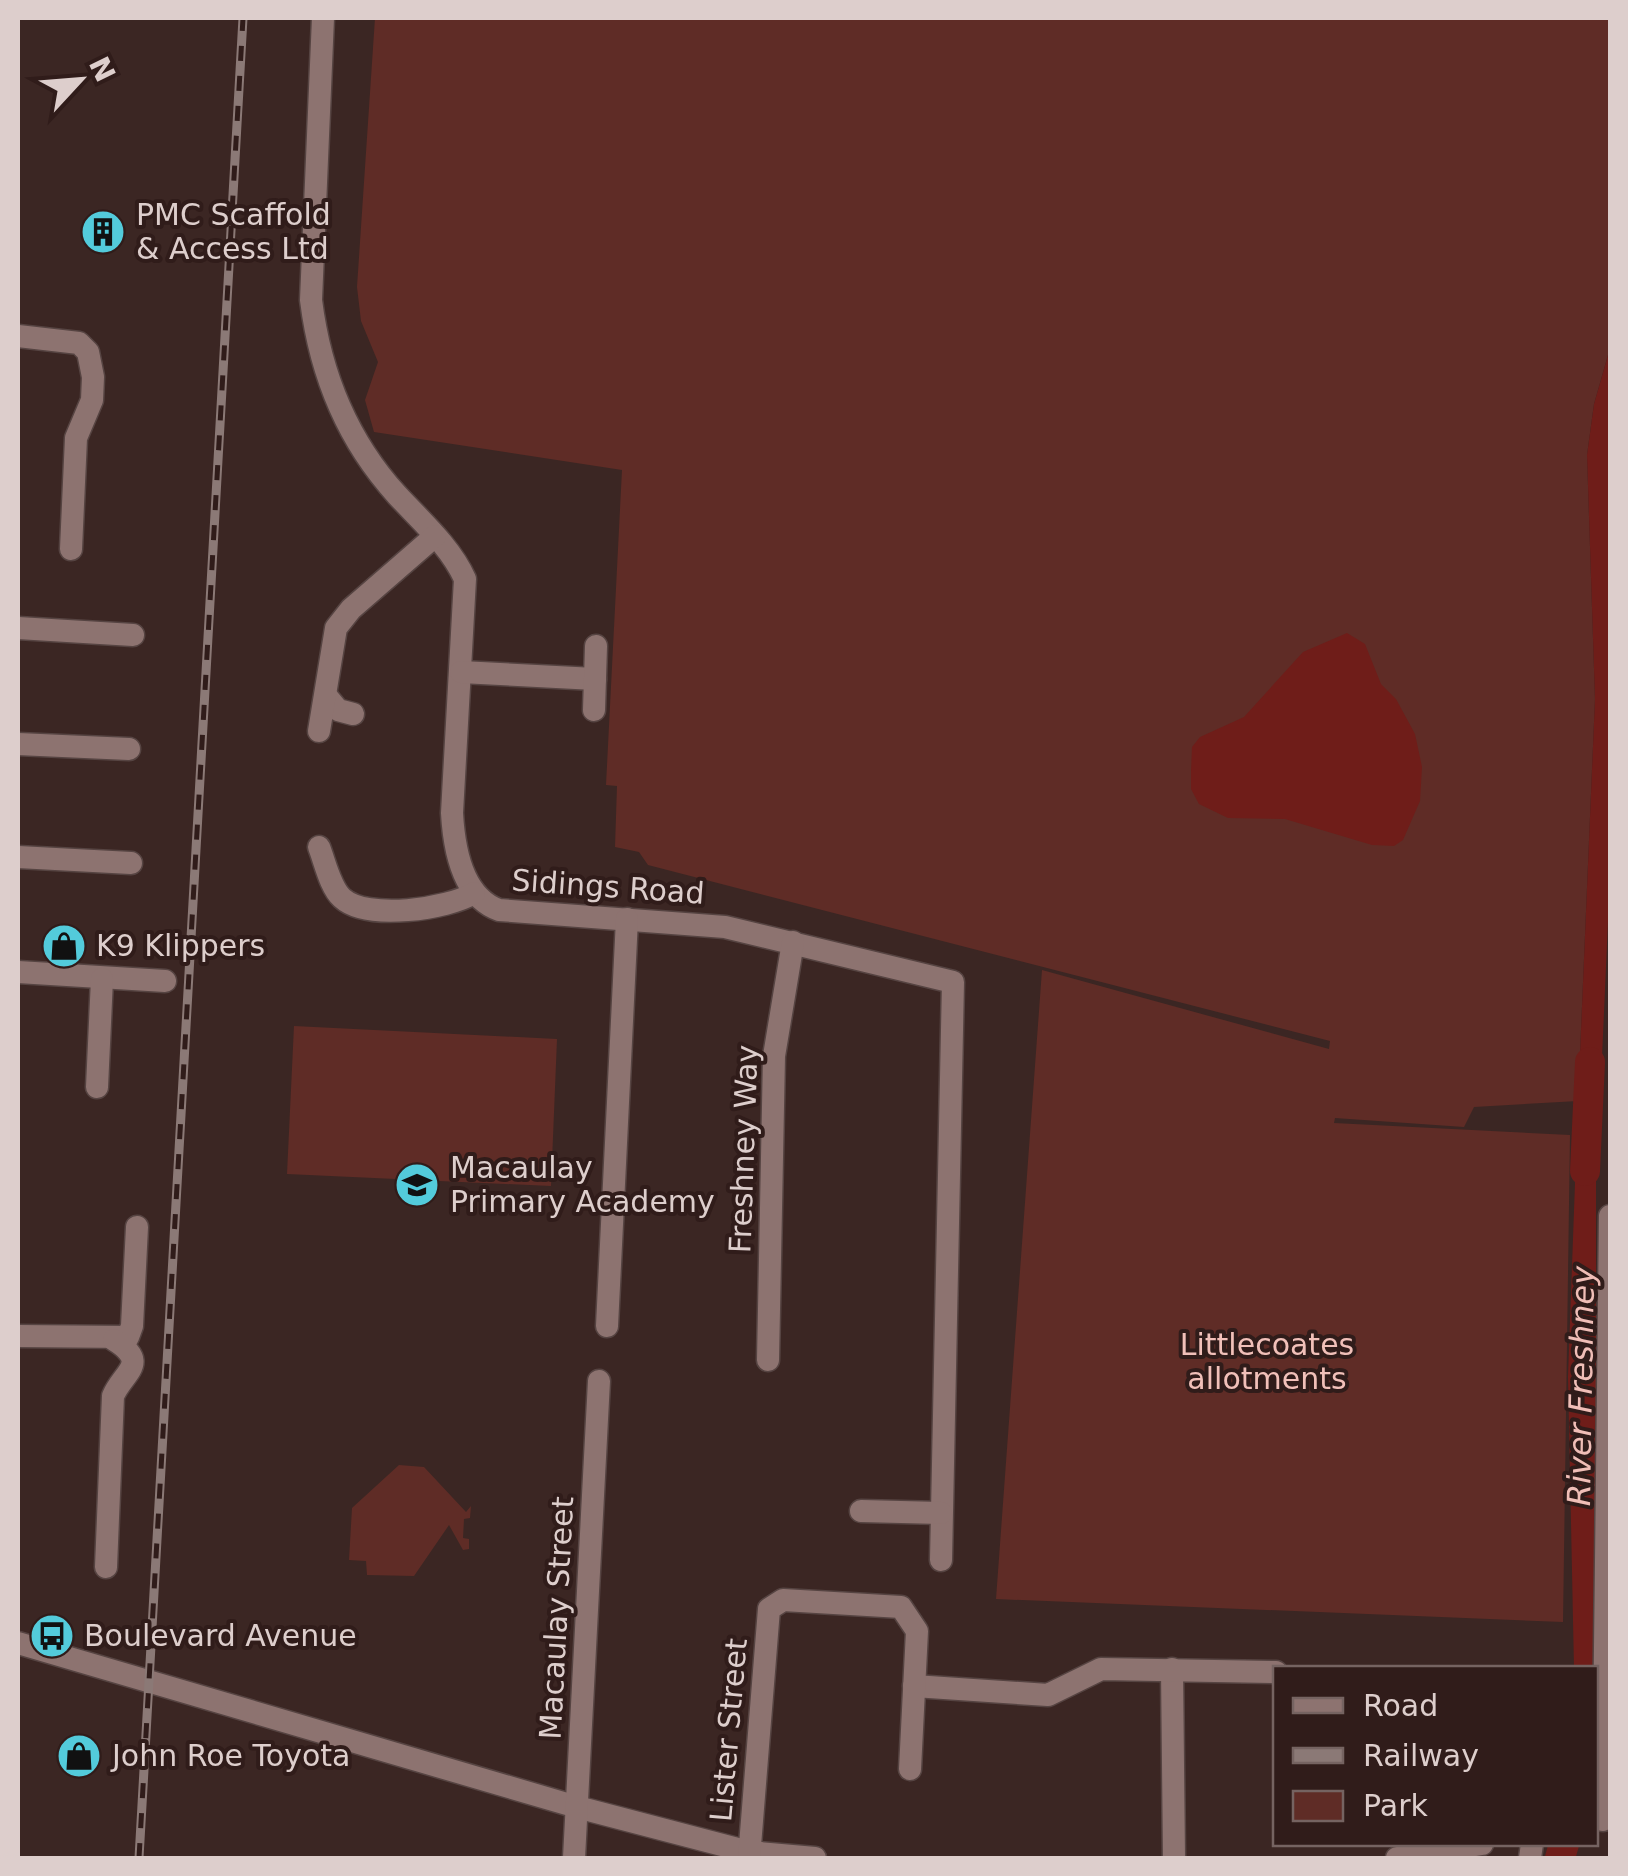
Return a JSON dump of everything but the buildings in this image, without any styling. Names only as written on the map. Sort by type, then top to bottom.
[{"type":"street","name":"Sidings Road","points":[[323,18],[310,300],[316,337],[325,372],[356,440],[465,579],[452,824],[474,893],[484,904],[499,910],[725,926],[954,982],[941,1560]]},
{"type":"street","points":[[18,336],[79,343],[94,364],[92,400],[76,438],[71,549]]},
{"type":"street","points":[[319,731],[328,698],[336,628],[351,609],[435,536]]},
{"type":"street","points":[[18,628],[133,636]]},
{"type":"street","points":[[594,710],[596,646]]},
{"type":"street","points":[[462,672],[595,678]]},
{"type":"street","points":[[328,698],[338,710],[353,714]]},
{"type":"street","points":[[18,744],[129,749]]},
{"type":"street","points":[[320,847],[337,891],[352,904],[437,908],[474,893]]},
{"type":"street","points":[[18,857],[131,863]]},
{"type":"street","points":[[607,1326],[627,920]]},
{"type":"street","name":"Freshney Way","points":[[768,1360],[774,1056],[793,942]]},
{"type":"street","points":[[18,972],[165,981]]},
{"type":"street","points":[[97,1087],[102,978]]},
{"type":"street","points":[[1603,1821],[1609,1628],[1610,1216]]},
{"type":"street","points":[[18,1336],[114,1340],[128,1337],[132,1326],[137,1227]]},
{"type":"street","points":[[106,1566],[113,1396],[129,1378],[133,1363],[128,1348],[114,1340]]},
{"type":"street","name":"Macaulay Street","points":[[574,1858],[599,1380]]},
{"type":"street","points":[[861,1511],[941,1514]]},
{"type":"street","name":"Lister Street","points":[[749,1855],[769,1609],[783,1600],[901,1607],[917,1631],[910,1769]]},
{"type":"street","points":[[18,1643],[749,1855],[815,1858]]},
{"type":"street","points":[[1172,1669],[1174,1858]]},
{"type":"street","points":[[914,1686],[1048,1695],[1091,1670],[1273,1672]]},
{"type":"street","points":[[1397,1858],[1470,1846]]},
{"type":"green space","name":"Littlecoates allotments","points":[[375,18],[1610,18],[1610,348],[1594,404],[1587,455],[1595,699],[1578,1101],[1474,1107],[1464,1127],[1335,1118],[1334,1123],[1570,1135],[1563,1622],[996,1599],[1042,970],[1329,1049],[1330,1041],[648,865],[639,852],[615,847],[617,786],[606,785],[622,470],[374,432],[365,400],[378,362],[361,321],[357,287]]},
{"type":"green space","points":[[294,1026],[557,1039],[551,1186],[287,1174]]},
{"type":"green space","points":[[399,1465],[424,1467],[466,1512],[471,1506],[470,1518],[464,1519],[463,1538],[469,1539],[469,1549],[463,1550],[449,1525],[414,1576],[367,1575],[366,1561],[349,1560],[352,1508]]},
{"type":"water","points":[[1610,348],[1608,921],[1600,1103],[1578,1101],[1595,699],[1587,455],[1594,404]]},
{"type":"water","points":[[1347,633],[1365,644],[1381,684],[1396,699],[1415,734],[1422,767],[1420,801],[1403,840],[1394,846],[1372,845],[1285,819],[1228,818],[1199,804],[1191,789],[1191,771],[1192,747],[1200,737],[1244,717],[1303,652]]},
{"type":"water","points":[[1577,1128],[1596,1131],[1596,1666],[1574,1666],[1568,1377]]},
{"type":"waterway","name":"River Freshney","points":[[1585,1171],[1590,1062]]},
{"type":"waterway","name":"River Freshney","points":[[1560,1858],[1563,1846]]},
{"type":"railway","points":[[139,1858],[243,18]]},
{"type":"place","name":"PMC Scaffold & Access Ltd","points":[[103,232]]},
{"type":"place","name":"K9 Klippers","points":[[64,946]]},
{"type":"place","name":"Macaulay Primary Academy","points":[[417,1185]]},
{"type":"place","name":"Boulevard Avenue","points":[[52,1636]]},
{"type":"place","name":"John Roe Toyota","points":[[79,1756]]}]
